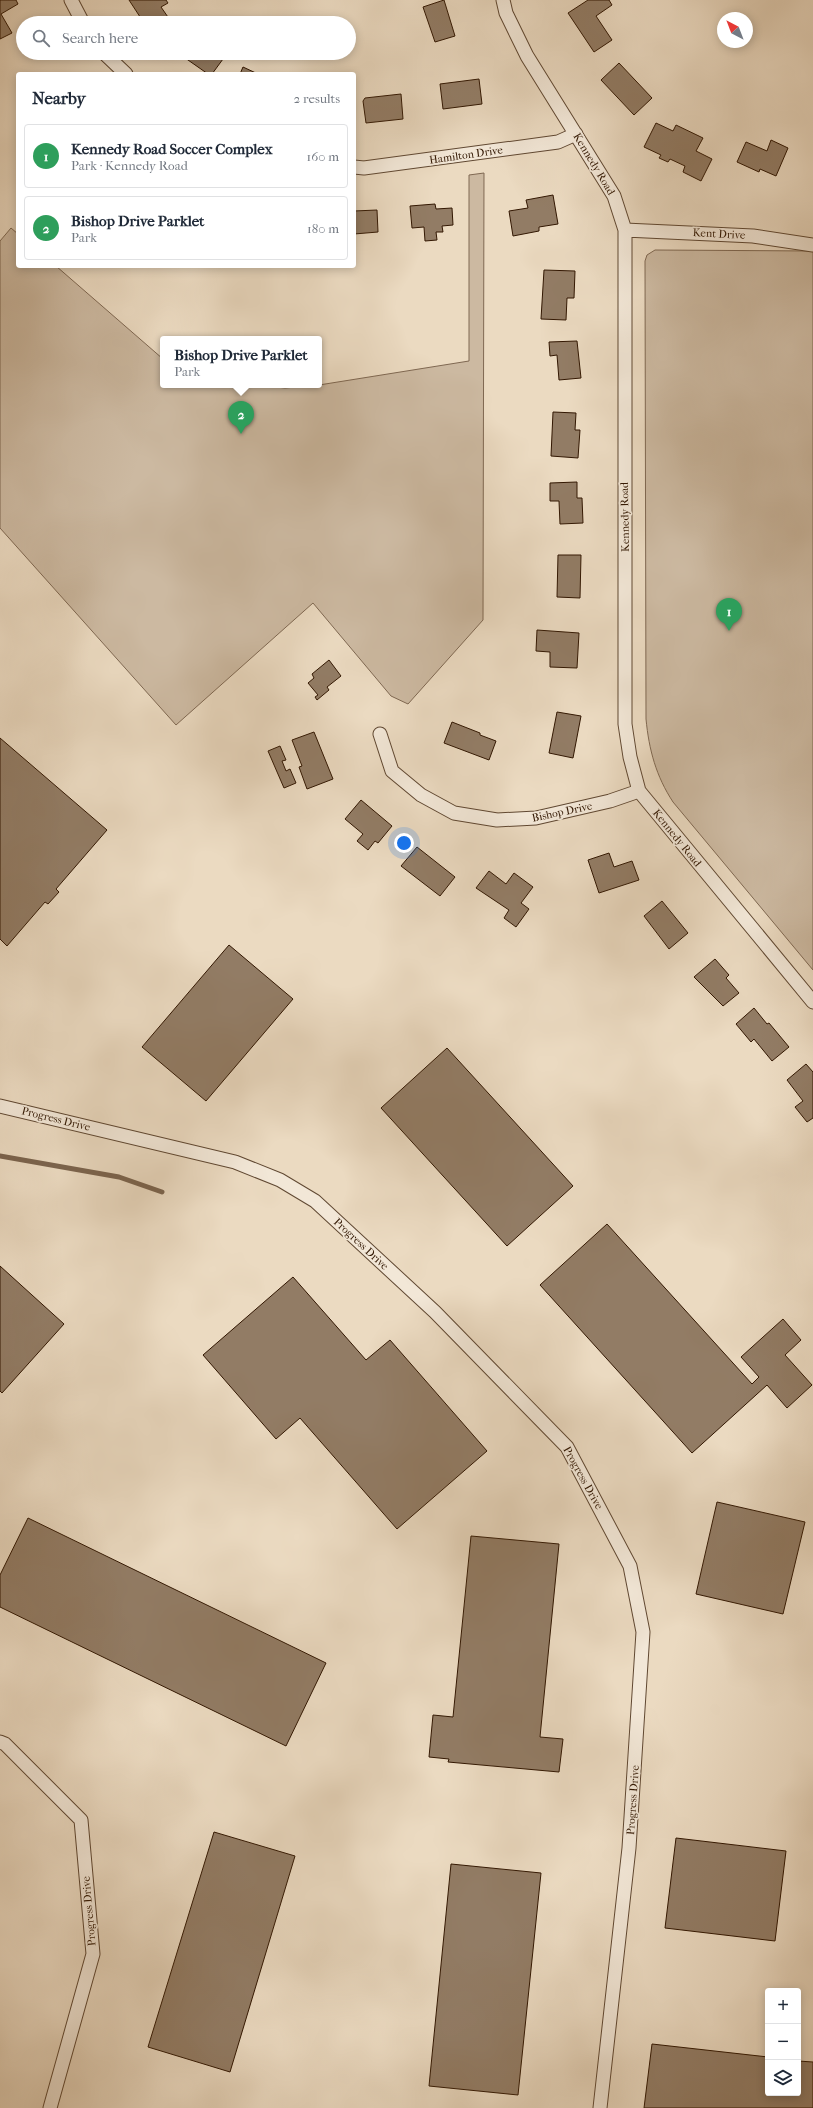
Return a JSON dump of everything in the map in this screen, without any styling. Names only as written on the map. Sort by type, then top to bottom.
[{"type":"street","points":[[71,0],[79,16]]},
{"type":"street","name":"Kennedy Road","points":[[503,0],[506,13],[527,56],[614,196],[625,230],[625,724],[630,757],[639,791],[813,1002]]},
{"type":"street","points":[[111,60],[124,72]]},
{"type":"street","name":"Hamilton Drive","points":[[356,167],[364,168],[423,161],[558,142],[576,134]]},
{"type":"street","name":"Kent Drive","points":[[625,230],[753,236],[813,245]]},
{"type":"street","name":"Bishop Drive","points":[[380,734],[392,771],[421,795],[454,813],[497,820],[536,818],[610,801],[639,791]]},
{"type":"street","name":"Progress Drive","points":[[0,1106],[235,1162],[280,1180],[315,1201],[434,1312],[567,1447],[630,1566],[643,1632],[629,1848],[600,2108]]},
{"type":"street","name":"Progress Drive","points":[[0,1742],[5,1744],[81,1820],[93,1954],[50,2108]]},
{"type":"shaded area","points":[[484,173],[483,620],[408,704],[391,696],[313,603],[176,725],[0,528],[0,241],[11,228],[16,232],[16,268],[58,268],[160,356],[160,388],[322,388],[322,385],[469,361],[469,175]]},
{"type":"shaded area","points":[[655,250],[813,251],[813,970],[673,802],[662,782],[651,752],[646,719],[645,261],[647,255]]},
{"type":"building","points":[[0,0],[16,0],[18,4],[1,14],[12,33],[0,39]]},
{"type":"building","points":[[129,0],[166,0],[168,3],[161,7],[167,16],[139,16]]},
{"type":"building","points":[[444,0],[455,36],[435,42],[423,7]]},
{"type":"building","points":[[588,0],[609,0],[612,5],[596,16],[612,40],[594,52],[568,13]]},
{"type":"building","points":[[188,60],[222,60],[213,72],[205,72]]},
{"type":"building","points":[[619,63],[652,98],[634,115],[601,80]]},
{"type":"building","points":[[243,67],[254,72],[241,72]]},
{"type":"building","points":[[479,79],[482,104],[443,109],[440,84]]},
{"type":"building","points":[[401,94],[403,119],[366,123],[363,101],[365,98]]},
{"type":"building","points":[[656,123],[673,131],[676,125],[703,138],[696,151],[712,159],[701,181],[683,172],[685,166],[670,159],[668,162],[659,158],[661,155],[644,147]]},
{"type":"building","points":[[771,140],[788,148],[776,176],[760,169],[759,172],[737,162],[746,142],[767,151]]},
{"type":"building","points":[[553,195],[558,224],[539,227],[539,231],[513,236],[509,211],[528,208],[526,200]]},
{"type":"building","points":[[435,204],[436,209],[452,208],[453,225],[442,226],[443,232],[436,232],[437,240],[425,241],[424,227],[412,228],[410,206]]},
{"type":"building","points":[[377,210],[378,232],[356,234],[356,211]]},
{"type":"building","points":[[544,270],[575,271],[574,298],[567,298],[566,320],[541,319]]},
{"type":"building","points":[[577,341],[581,378],[559,380],[557,355],[550,356],[549,342]]},
{"type":"building","points":[[553,412],[576,413],[575,430],[580,430],[578,458],[551,456]]},
{"type":"building","points":[[577,482],[577,498],[582,498],[583,523],[560,524],[559,501],[550,501],[550,483]]},
{"type":"building","points":[[558,555],[581,555],[580,598],[557,597]]},
{"type":"building","points":[[537,630],[579,633],[577,668],[550,667],[550,652],[536,651]]},
{"type":"building","points":[[329,660],[341,676],[327,687],[329,690],[317,700],[315,697],[318,695],[308,683],[314,678],[312,674]]},
{"type":"building","points":[[557,712],[581,716],[573,758],[549,753]]},
{"type":"building","points":[[452,722],[496,741],[489,760],[444,743]]},
{"type":"building","points":[[314,732],[333,779],[307,789],[299,767],[302,766],[292,740]]},
{"type":"building","points":[[0,738],[107,830],[56,889],[59,892],[48,904],[45,902],[7,946],[0,939]]},
{"type":"building","points":[[280,746],[286,760],[282,761],[286,771],[290,769],[296,783],[284,788],[268,751]]},
{"type":"building","points":[[361,800],[392,826],[378,843],[375,841],[368,850],[357,841],[363,834],[345,819]]},
{"type":"building","points":[[417,847],[455,877],[440,896],[401,866]]},
{"type":"building","points":[[609,853],[614,867],[632,861],[639,880],[599,893],[588,860]]},
{"type":"building","points":[[489,871],[506,884],[514,873],[533,887],[521,903],[529,909],[516,927],[504,918],[509,910],[476,888]]},
{"type":"building","points":[[662,901],[688,933],[669,949],[644,916]]},
{"type":"building","points":[[229,945],[293,999],[206,1101],[142,1047]]},
{"type":"building","points":[[715,959],[729,975],[726,978],[739,993],[723,1006],[694,977]]},
{"type":"building","points":[[754,1008],[789,1047],[772,1061],[754,1039],[751,1042],[736,1024]]},
{"type":"building","points":[[447,1048],[573,1186],[507,1246],[381,1108]]},
{"type":"building","points":[[806,1064],[813,1072],[813,1118],[807,1122],[795,1107],[803,1101],[787,1080]]},
{"type":"building","points":[[607,1224],[752,1384],[759,1377],[741,1357],[783,1319],[801,1340],[785,1355],[812,1385],[787,1408],[767,1385],[692,1453],[540,1285]]},
{"type":"building","points":[[0,1266],[64,1324],[2,1393],[0,1391]]},
{"type":"building","points":[[293,1277],[366,1360],[390,1340],[487,1451],[397,1529],[300,1418],[276,1439],[203,1355]]},
{"type":"building","points":[[717,1502],[805,1522],[783,1614],[696,1594]]},
{"type":"building","points":[[28,1518],[326,1663],[286,1746],[0,1607],[0,1575]]},
{"type":"building","points":[[471,1536],[559,1544],[540,1737],[563,1739],[559,1772],[448,1762],[449,1759],[429,1757],[433,1715],[453,1717]]},
{"type":"building","points":[[214,1832],[295,1856],[230,2072],[148,2047]]},
{"type":"building","points":[[676,1838],[786,1851],[775,1941],[665,1928]]},
{"type":"building","points":[[451,1864],[541,1873],[518,2095],[429,2086]]},
{"type":"building","points":[[652,2044],[765,2057],[765,2096],[801,2096],[801,2061],[813,2062],[813,2108],[644,2108]]},
{"type":"waterway","points":[[0,1156],[119,1177],[162,1192]]},
{"type":"place","name":"Bishop Drive Parklet","points":[[241,434]]},
{"type":"place","name":"Kennedy Road Soccer Complex","points":[[729,631]]}]
